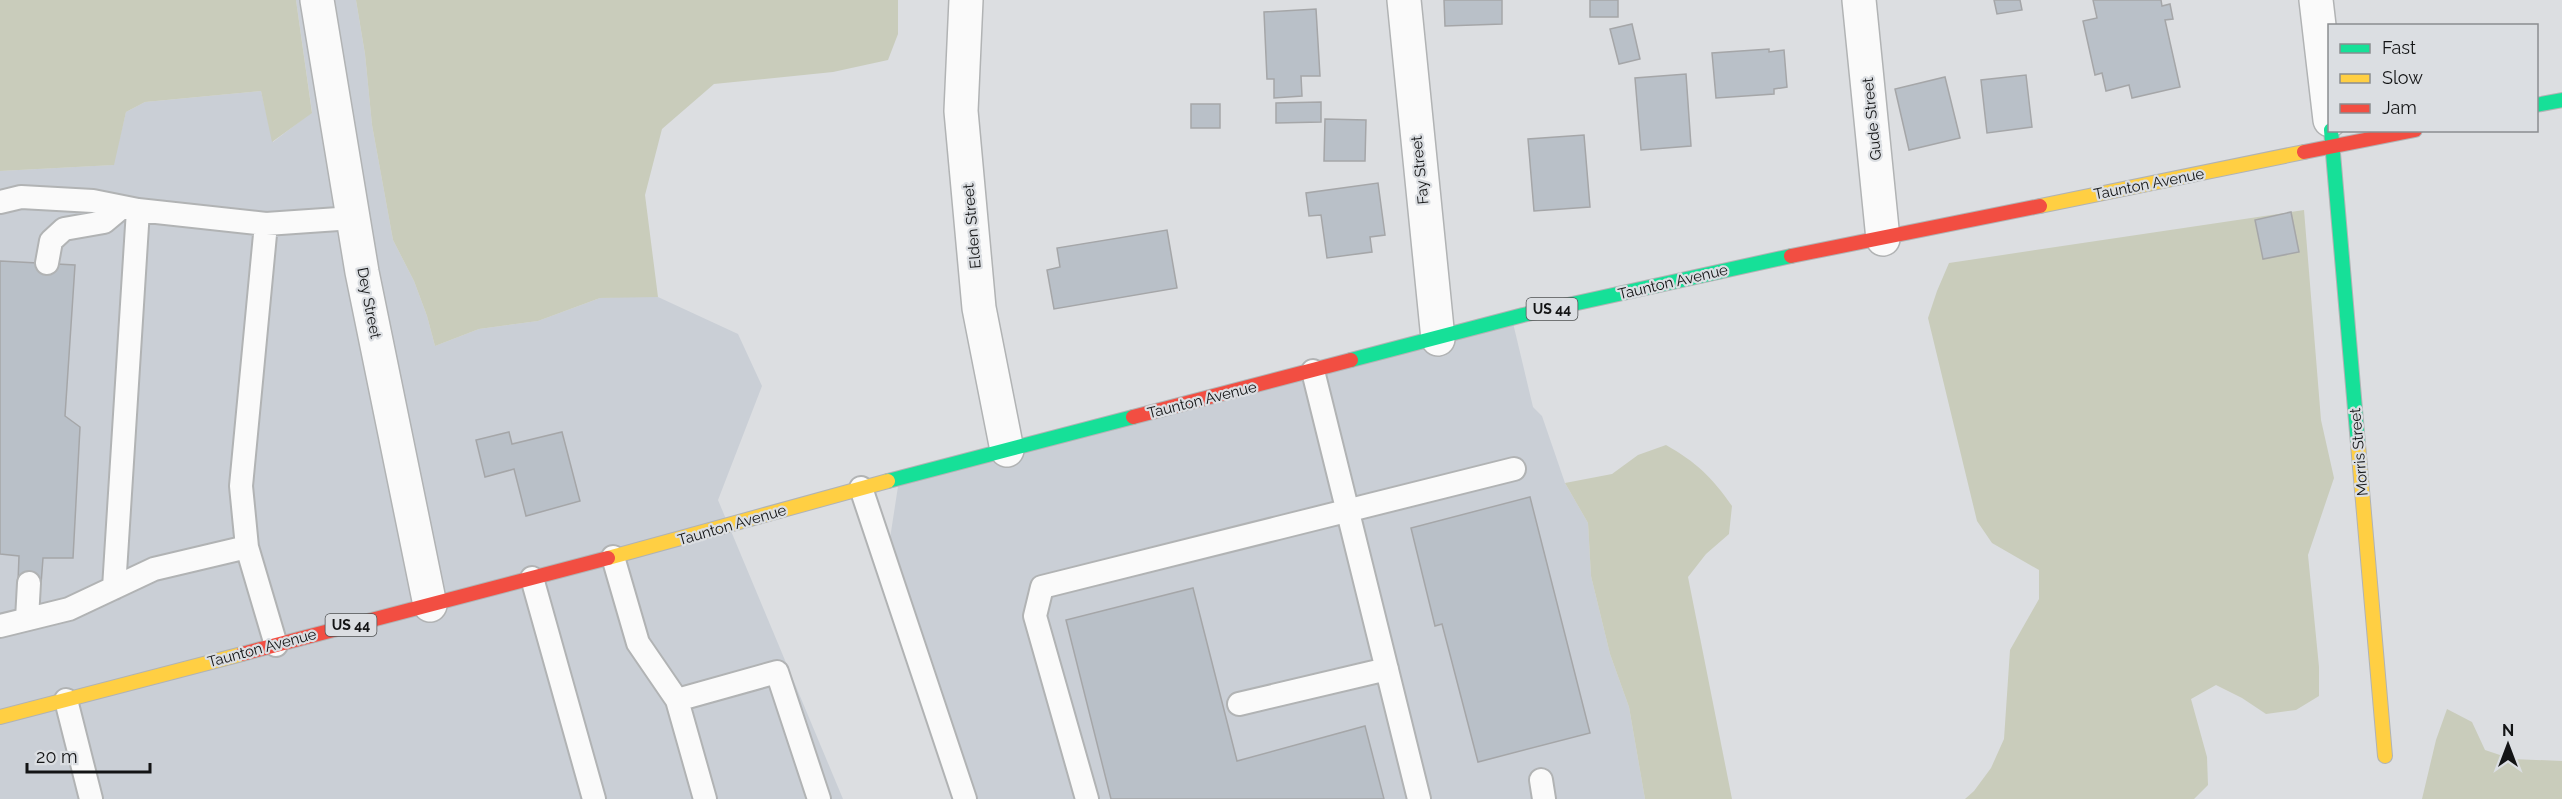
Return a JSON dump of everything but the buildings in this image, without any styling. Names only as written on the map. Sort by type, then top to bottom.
[{"type":"main road","points":[[2538,105],[2562,100]]},
{"type":"main road","name":"Taunton Avenue","points":[[0,717],[701,534],[861,488],[1523,315],[1769,260],[1883,239],[2331,134],[2373,132]]},
{"type":"main road","name":"Morris Street","points":[[2331,134],[2385,756]]},
{"type":"street","name":"Dey Street","points":[[317,0],[362,272],[430,605]]},
{"type":"street","name":"Elden Street","points":[[966,0],[962,111],[975,262],[980,308],[1007,450]]},
{"type":"street","name":"Fay Street","points":[[1404,0],[1438,339]]},
{"type":"street","name":"Gude Street","points":[[1859,0],[1871,100],[1883,239]]},
{"type":"street","points":[[2316,0],[2328,107]]},
{"type":"lane","points":[[0,202],[21,197],[93,201],[130,208],[266,224],[353,218]]},
{"type":"lane","points":[[47,264],[51,241],[64,228],[104,222],[130,208]]},
{"type":"lane","points":[[114,588],[130,208]]},
{"type":"lane","points":[[266,224],[241,486],[247,547],[276,645]]},
{"type":"lane","points":[[1313,371],[1419,799]]},
{"type":"lane","points":[[1087,799],[1035,616],[1041,587],[1515,469]]},
{"type":"lane","points":[[861,488],[965,799]]},
{"type":"lane","points":[[0,626],[69,609],[154,569],[247,547]]},
{"type":"lane","points":[[613,557],[638,643],[677,700],[705,799]]},
{"type":"lane","points":[[532,578],[594,799]]},
{"type":"lane","points":[[27,620],[29,583]]},
{"type":"lane","points":[[1239,705],[1387,669]]},
{"type":"lane","points":[[677,700],[777,672],[819,799]]},
{"type":"lane","points":[[66,700],[91,799]]},
{"type":"shaded area","points":[[296,0],[356,0],[365,54],[372,125],[393,240],[414,281],[435,346],[479,329],[538,321],[600,298],[640,296],[658,297],[738,334],[762,386],[718,500],[843,799],[0,799],[0,171],[113,165],[126,112],[145,102],[261,91],[273,142],[312,112]]},
{"type":"shaded area","points":[[1513,323],[1533,407],[1542,416],[1565,483],[1588,523],[1591,576],[1610,654],[1629,707],[1645,799],[966,799],[889,545],[899,480]]},
{"type":"green space","points":[[0,0],[296,0],[312,113],[272,142],[261,91],[145,102],[126,112],[114,165],[0,171]]},
{"type":"green space","points":[[356,0],[898,0],[898,34],[888,60],[833,72],[714,84],[662,129],[645,195],[658,297],[600,298],[538,321],[479,329],[435,346],[414,281],[393,240],[372,125],[365,54]]},
{"type":"green space","points":[[2304,210],[2321,420],[2334,478],[2308,555],[2319,667],[2319,696],[2296,710],[2266,714],[2216,685],[2191,699],[2207,757],[2208,785],[2194,799],[1965,799],[1991,768],[2004,739],[2010,650],[2039,599],[2039,570],[1992,543],[1977,521],[1928,318],[1949,263]]},
{"type":"green space","points":[[1666,445],[1703,471],[1732,506],[1729,534],[1706,554],[1688,577],[1732,799],[1645,799],[1629,707],[1610,654],[1591,576],[1588,523],[1565,483],[1612,474],[1638,455]]},
{"type":"green space","points":[[2447,709],[2472,722],[2485,750],[2512,759],[2562,761],[2562,799],[2422,799],[2436,740]]},
{"type":"traffic: fast","points":[[2538,105],[2562,100]]},
{"type":"traffic: fast","points":[[2331,132],[2358,444]]},
{"type":"traffic: fast","points":[[1351,360],[1523,315],[1791,256]]},
{"type":"traffic: fast","points":[[888,481],[1133,417]]},
{"type":"traffic: slow","points":[[2040,206],[2304,152]]},
{"type":"traffic: slow","points":[[2358,444],[2385,756]]},
{"type":"traffic: slow","points":[[608,558],[888,481]]},
{"type":"traffic: slow","points":[[0,717],[242,654]]},
{"type":"traffic: jam","points":[[2304,152],[2405,132]]},
{"type":"traffic: jam","points":[[1791,256],[2040,206]]},
{"type":"traffic: jam","points":[[1133,417],[1351,360]]},
{"type":"traffic: jam","points":[[242,654],[608,558]]}]
